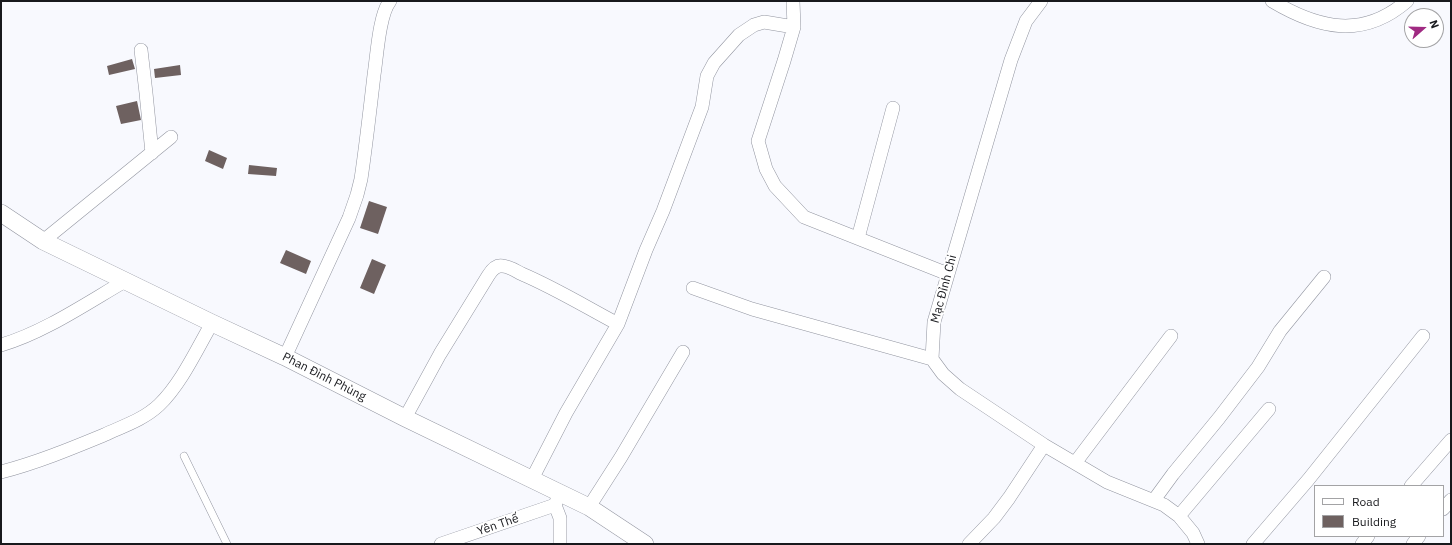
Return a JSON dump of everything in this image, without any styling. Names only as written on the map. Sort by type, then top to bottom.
[{"type":"street","points":[[285,357],[349,218],[357,195],[361,179],[380,35],[386,7],[390,1]]},
{"type":"street","points":[[793,1],[794,27],[758,141],[766,169],[774,186],[804,217],[948,274]]},
{"type":"street","name":"Mạc Đỉnh Chi","points":[[932,359],[934,322],[1011,60],[1026,21],[1041,1]]},
{"type":"street","points":[[1272,1],[1320,22],[1339,26],[1355,26],[1386,16],[1408,1]]},
{"type":"street","points":[[532,479],[566,413],[618,324],[702,107],[707,76],[714,63],[739,35],[754,24],[764,22],[794,27]]},
{"type":"street","points":[[140,50],[152,153]]},
{"type":"street","points":[[858,238],[893,108]]},
{"type":"street","points":[[43,240],[172,136]]},
{"type":"street","name":"Phan Đình Phùng","points":[[1,213],[43,240],[532,479],[557,499],[589,507],[645,544]]},
{"type":"street","points":[[405,418],[444,347],[488,276],[496,267],[507,267],[536,280],[618,324]]},
{"type":"street","points":[[1154,500],[1253,372],[1280,331],[1324,277]]},
{"type":"street","points":[[1,345],[26,336],[50,324],[125,281]]},
{"type":"street","points":[[693,288],[752,309],[932,359],[943,374],[960,389],[1044,445],[1107,482],[1164,505],[1179,516],[1193,533],[1198,544]]},
{"type":"street","points":[[1,472],[53,456],[128,425],[149,414],[167,397],[176,385],[212,323]]},
{"type":"street","points":[[1075,463],[1171,336]]},
{"type":"street","points":[[1253,544],[1308,480],[1423,336]]},
{"type":"street","points":[[589,507],[641,424],[683,352]]},
{"type":"street","points":[[1179,516],[1269,409]]},
{"type":"street","points":[[1412,485],[1451,440]]},
{"type":"street","points":[[969,544],[994,518],[1044,445]]},
{"type":"street","points":[[557,499],[560,518],[560,544]]},
{"type":"street","name":"Yên Thế","points":[[440,544],[557,499]]},
{"type":"street","points":[[1444,508],[1451,500]]},
{"type":"lane","points":[[184,456],[227,544]]},
{"type":"building","points":[[132,59],[135,69],[109,75],[107,66]]},
{"type":"building","points":[[180,65],[181,75],[155,78],[154,69]]},
{"type":"building","points":[[137,101],[141,120],[121,124],[116,106]]},
{"type":"building","points":[[209,150],[227,158],[223,169],[205,161]]},
{"type":"building","points":[[249,165],[277,168],[276,176],[248,174]]},
{"type":"building","points":[[369,201],[387,207],[378,234],[360,228]]},
{"type":"building","points":[[286,250],[311,261],[306,274],[280,263]]},
{"type":"building","points":[[372,259],[386,265],[374,294],[360,288]]}]
